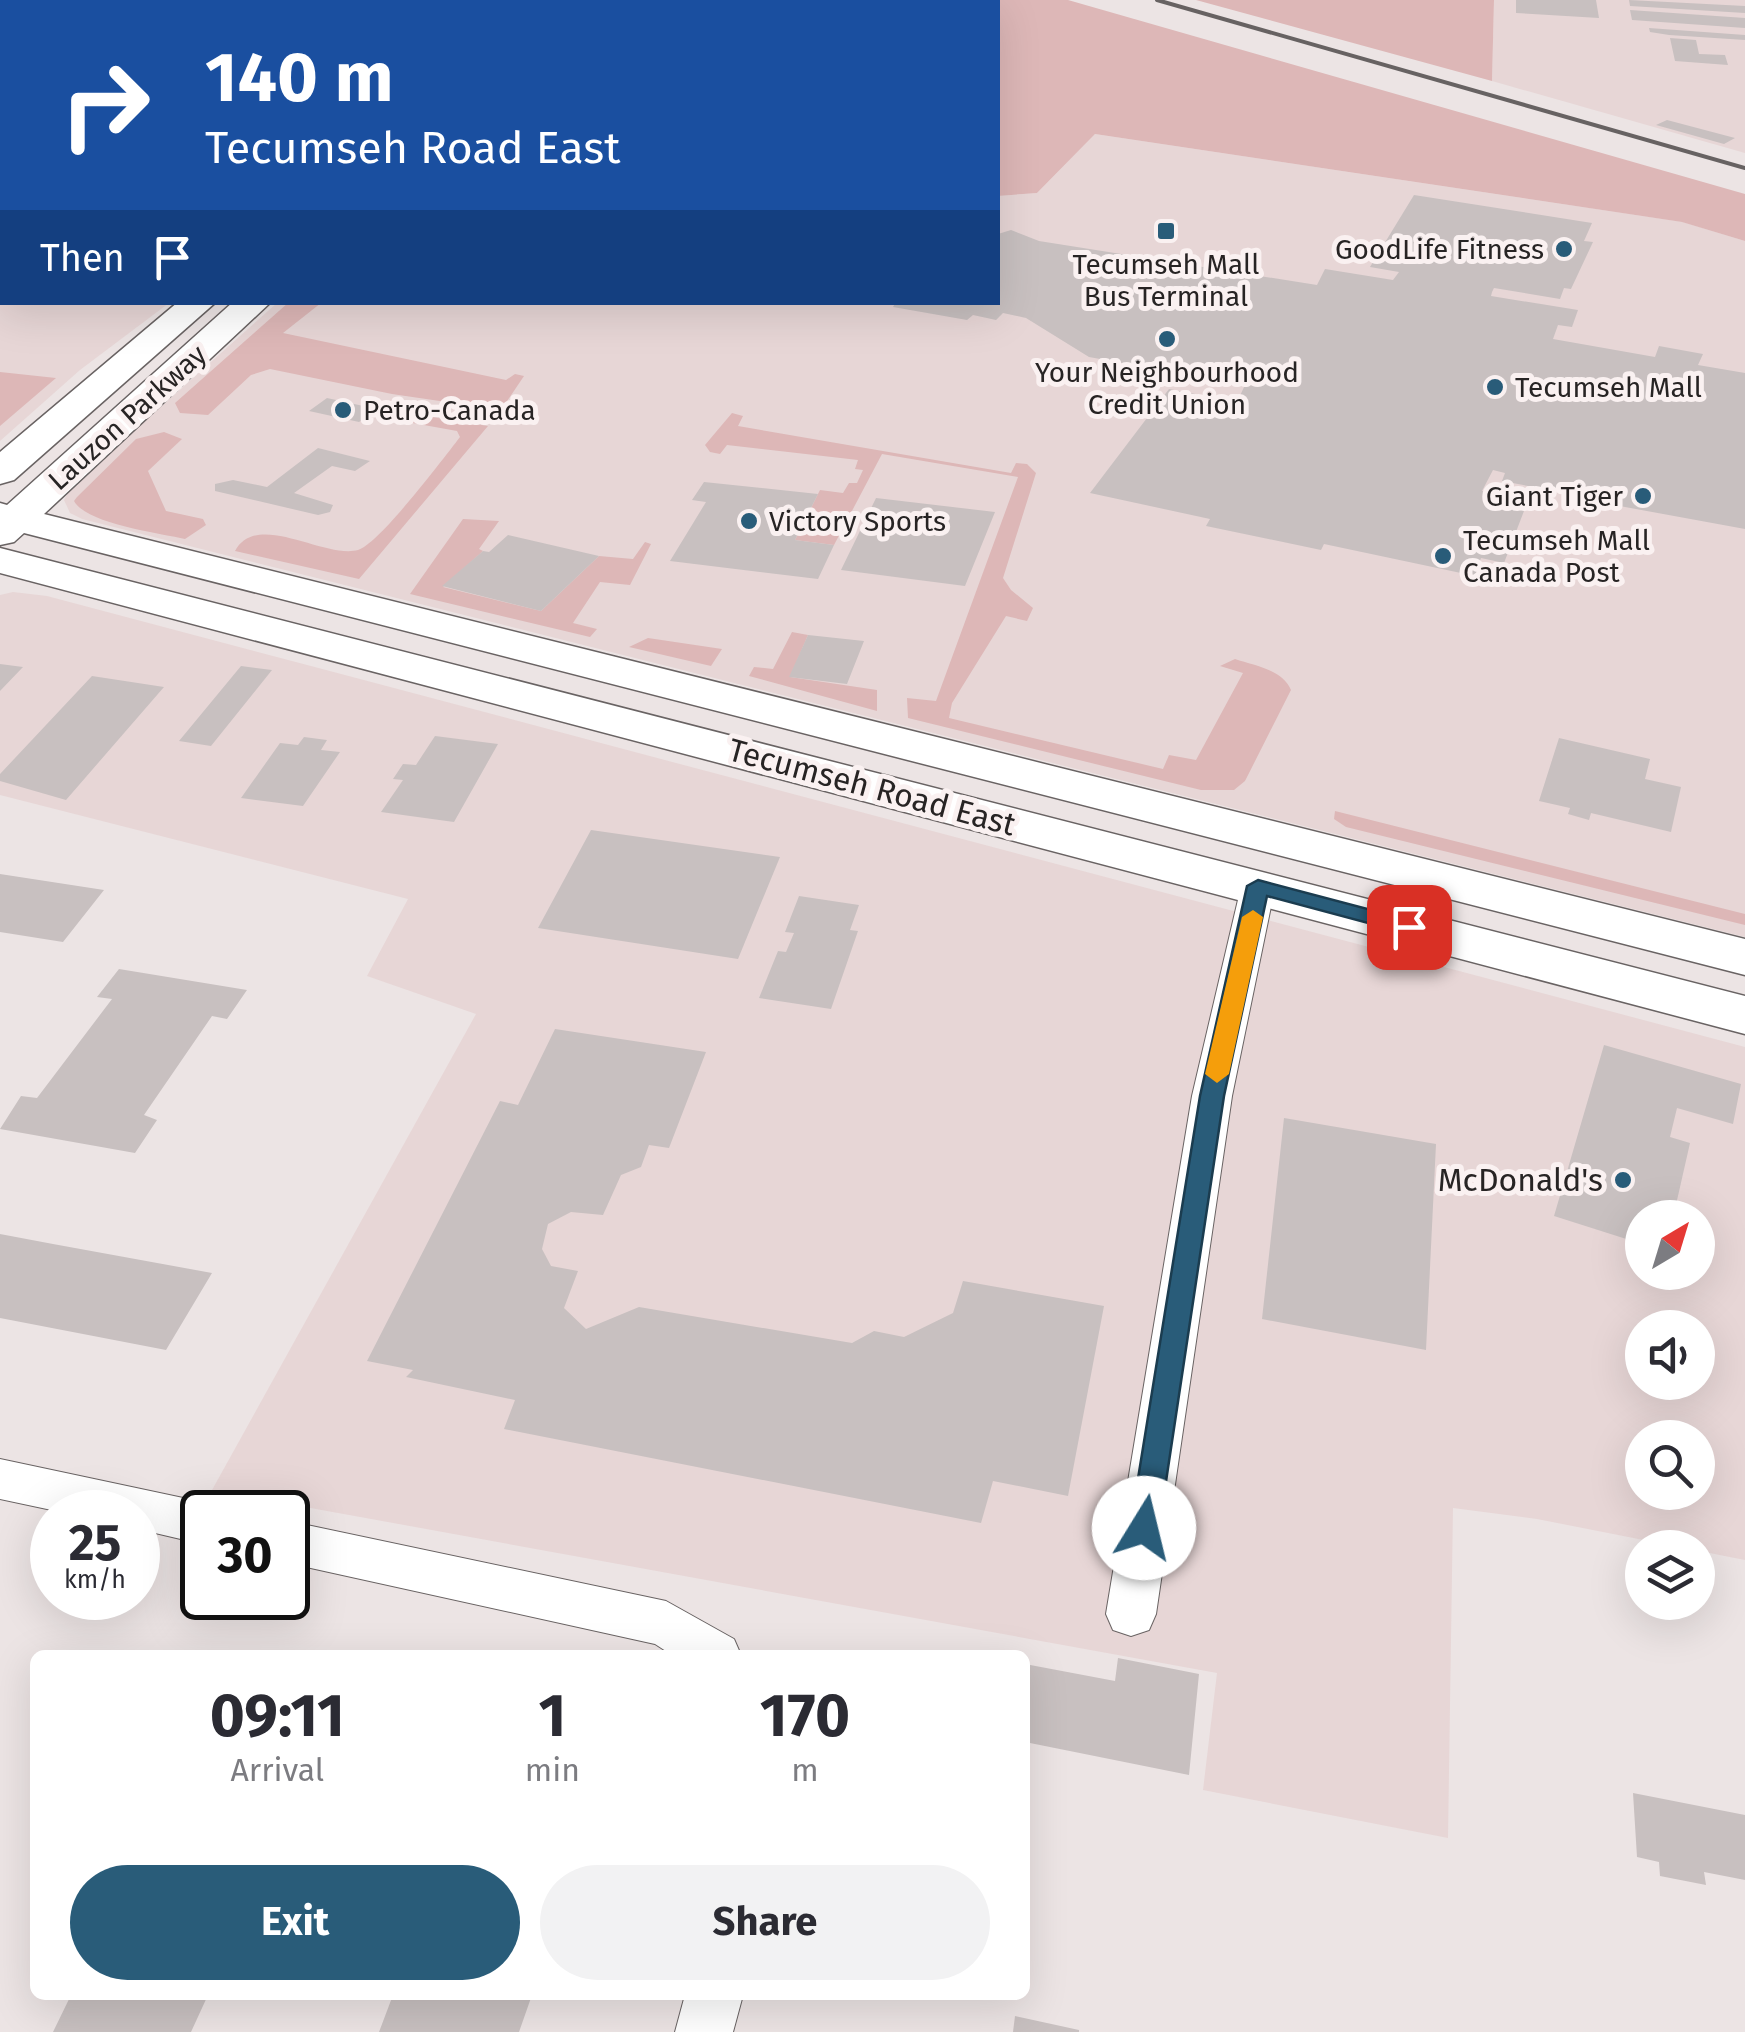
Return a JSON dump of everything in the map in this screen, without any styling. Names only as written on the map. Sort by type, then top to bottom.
[{"type":"main road","name":"Lauzon Parkway","points":[[0,472],[196,305]]},
{"type":"main road","name":"Lauzon Parkway","points":[[5,522],[251,305]]},
{"type":"main road","name":"Tecumseh Road East","points":[[5,522],[1745,957]]},
{"type":"main road","name":"Tecumseh Road East","points":[[0,560],[1745,1014]]},
{"type":"street","points":[[1131,1614],[1212,1096],[1258,886]]},
{"type":"street","points":[[0,1480],[180,1518]]},
{"type":"street","points":[[310,1547],[666,1624],[708,1650]]},
{"type":"street","points":[[704,2032],[713,2000]]},
{"type":"shaded area","points":[[1000,0],[1068,0],[1745,194],[1745,241],[1682,222],[1095,134],[1037,193],[1000,196]]},
{"type":"shaded area","points":[[1196,0],[1494,0],[1492,81]]},
{"type":"shaded area","points":[[1494,0],[1745,0],[1745,153],[1492,81]]},
{"type":"shaded area","points":[[1095,134],[1683,222],[1745,241],[1745,937],[82,519],[70,513],[64,500],[72,486],[275,305],[1000,305],[1000,196],[1037,193]]},
{"type":"shaded area","points":[[0,305],[166,305],[80,370],[0,441]]},
{"type":"shaded area","points":[[286,305],[318,305],[283,333],[506,380],[515,374],[524,376],[501,410],[392,394],[270,369],[251,375],[208,415],[180,413],[175,403]]},
{"type":"shaded area","points":[[0,372],[56,378],[0,426]]},
{"type":"shaded area","points":[[382,409],[488,426],[359,579],[235,551],[245,540],[259,535],[292,538],[344,551],[358,550],[380,533],[460,437],[457,431],[374,416]]},
{"type":"shaded area","points":[[732,413],[743,416],[738,426],[1011,473],[1016,463],[1027,464],[1036,473],[1003,578],[1033,608],[1027,621],[1006,616],[952,703],[949,718],[1163,769],[1169,755],[1196,760],[1243,673],[1220,666],[1235,659],[1275,673],[1291,690],[1245,781],[1234,790],[1201,790],[908,718],[907,698],[936,701],[1018,477],[882,454],[834,545],[795,540],[820,490],[843,493],[849,483],[857,483],[863,470],[855,469],[858,460],[727,445],[720,454],[710,452],[705,445]]},
{"type":"shaded area","points":[[164,432],[182,439],[148,471],[166,511],[203,519],[206,525],[185,539],[108,522],[81,509],[74,501],[136,439]]},
{"type":"shaded area","points":[[463,519],[499,521],[479,549],[483,551],[443,587],[541,611],[599,556],[633,559],[645,542],[651,544],[630,585],[600,582],[573,623],[597,629],[590,637],[410,594]]},
{"type":"shaded area","points":[[13,592],[47,596],[1745,1047],[1745,1560],[1715,1554],[1715,1530],[1625,1530],[1625,1536],[1453,1508],[1448,1838],[1203,1790],[1217,1673],[310,1508],[310,1490],[212,1490],[476,1014],[367,976],[408,899],[0,795],[0,595]]},
{"type":"shaded area","points":[[792,632],[808,635],[790,677],[877,690],[877,711],[749,676],[754,667],[773,669]]},
{"type":"shaded area","points":[[648,638],[722,649],[711,666],[629,647]]},
{"type":"shaded area","points":[[1335,811],[1745,914],[1745,925],[1346,827],[1334,819]]},
{"type":"building","points":[[1516,0],[1596,0],[1599,18],[1516,13]]},
{"type":"building","points":[[1629,0],[1745,6],[1745,13],[1630,6]]},
{"type":"building","points":[[1630,10],[1745,18],[1745,28],[1632,20]]},
{"type":"building","points":[[1649,28],[1745,35],[1745,40],[1669,35],[1650,32]]},
{"type":"building","points":[[1670,38],[1696,40],[1699,54],[1725,55],[1728,65],[1675,61]]},
{"type":"building","points":[[1667,120],[1735,138],[1724,144],[1656,125]]},
{"type":"building","name":"Tecumseh Mall","points":[[1414,195],[1592,223],[1584,241],[1593,242],[1571,289],[1564,288],[1560,299],[1494,288],[1491,296],[1578,310],[1572,327],[1558,325],[1553,339],[1655,357],[1659,346],[1703,354],[1698,365],[1745,373],[1745,529],[1565,496],[1566,493],[1502,481],[1505,473],[1493,470],[1482,491],[1529,498],[1504,563],[1481,558],[1475,576],[1324,544],[1321,550],[1206,526],[1210,519],[1090,493],[1169,389],[1237,402],[1245,385],[1089,357],[1026,318],[1003,313],[996,320],[973,315],[967,320],[893,307],[1000,305],[1000,233],[1011,230],[1039,241],[1317,285],[1325,269],[1393,280],[1399,272],[1370,267]]},
{"type":"building","name":"Petro-Canada","points":[[327,398],[377,409],[359,422],[309,411]]},
{"type":"building","points":[[318,448],[370,461],[355,471],[332,466],[294,493],[333,505],[330,512],[318,515],[215,491],[215,484],[233,480],[267,487]]},
{"type":"building","name":"Victory Sports","points":[[704,482],[818,494],[795,540],[834,545],[818,579],[670,561],[706,502],[692,500]]},
{"type":"building","points":[[876,498],[995,512],[965,586],[841,570]]},
{"type":"building","points":[[508,535],[599,556],[541,611],[442,586]]},
{"type":"building","points":[[808,635],[864,641],[847,684],[789,677]]},
{"type":"building","points":[[0,664],[23,667],[0,691]]},
{"type":"building","points":[[241,666],[272,670],[211,746],[179,741]]},
{"type":"building","points":[[92,676],[164,687],[66,800],[0,781],[0,774]]},
{"type":"building","points":[[435,736],[498,744],[454,822],[381,812],[403,780],[393,779],[403,764],[416,765]]},
{"type":"building","points":[[304,737],[327,740],[321,750],[340,752],[303,806],[241,798],[280,743],[298,745]]},
{"type":"building","points":[[1559,738],[1650,759],[1645,779],[1681,787],[1671,832],[1591,813],[1589,820],[1568,814],[1570,808],[1539,801]]},
{"type":"building","points":[[591,830],[780,857],[738,959],[538,928]]},
{"type":"building","points":[[0,874],[104,890],[63,942],[0,932]]},
{"type":"building","points":[[799,896],[859,905],[850,930],[858,931],[831,1009],[759,998],[778,951],[786,952],[794,933],[785,932]]},
{"type":"building","points":[[119,969],[247,990],[227,1019],[212,1016],[144,1115],[157,1120],[135,1153],[0,1129],[21,1096],[37,1098],[112,999],[97,997]]},
{"type":"building","points":[[555,1029],[706,1052],[669,1148],[649,1145],[641,1167],[621,1175],[603,1215],[571,1212],[548,1224],[542,1249],[551,1266],[578,1271],[564,1308],[586,1329],[639,1307],[852,1343],[874,1331],[904,1337],[953,1313],[963,1281],[1104,1306],[1068,1496],[993,1481],[981,1523],[504,1429],[515,1400],[406,1377],[413,1370],[367,1361],[500,1101],[518,1105]]},
{"type":"building","name":"McDonald's","points":[[1604,1045],[1741,1084],[1733,1124],[1677,1108],[1670,1137],[1690,1143],[1677,1200],[1625,1200],[1625,1239],[1554,1216]]},
{"type":"building","points":[[1284,1118],[1436,1144],[1426,1350],[1262,1319]]},
{"type":"building","points":[[0,1234],[212,1273],[166,1350],[0,1318]]},
{"type":"building","points":[[1118,1658],[1199,1674],[1189,1775],[1030,1743],[1030,1665],[1115,1681]]},
{"type":"building","points":[[1633,1793],[1745,1815],[1745,1880],[1704,1872],[1706,1885],[1660,1876],[1659,1862],[1637,1857]]},
{"type":"building","points":[[69,2000],[206,2000],[191,2032],[53,2032]]},
{"type":"building","points":[[391,2000],[530,2000],[519,2032],[379,2032]]},
{"type":"building","points":[[1015,2016],[1079,2030],[1079,2032],[1013,2032]]},
{"type":"railway","points":[[1157,0],[1745,168]]},
{"type":"slow traffic","points":[[1217,1074],[1253,917]]},
{"type":"place","name":"Tecumseh Mall Bus Terminal","points":[[1166,231]]},
{"type":"place","name":"GoodLife Fitness","points":[[1564,249]]},
{"type":"place","name":"Your Neighbourhood Credit Union","points":[[1167,339]]},
{"type":"place","name":"Tecumseh Mall","points":[[1495,387]]},
{"type":"place","name":"Petro-Canada","points":[[343,410]]},
{"type":"place","name":"Giant Tiger","points":[[1643,496]]},
{"type":"place","name":"Victory Sports","points":[[749,521]]},
{"type":"place","name":"Tecumseh Mall Canada Post","points":[[1443,556]]},
{"type":"place","name":"McDonald's","points":[[1623,1180]]},
{"type":"route","points":[[1144,1528],[1212,1096],[1258,886],[1409,927]]}]
